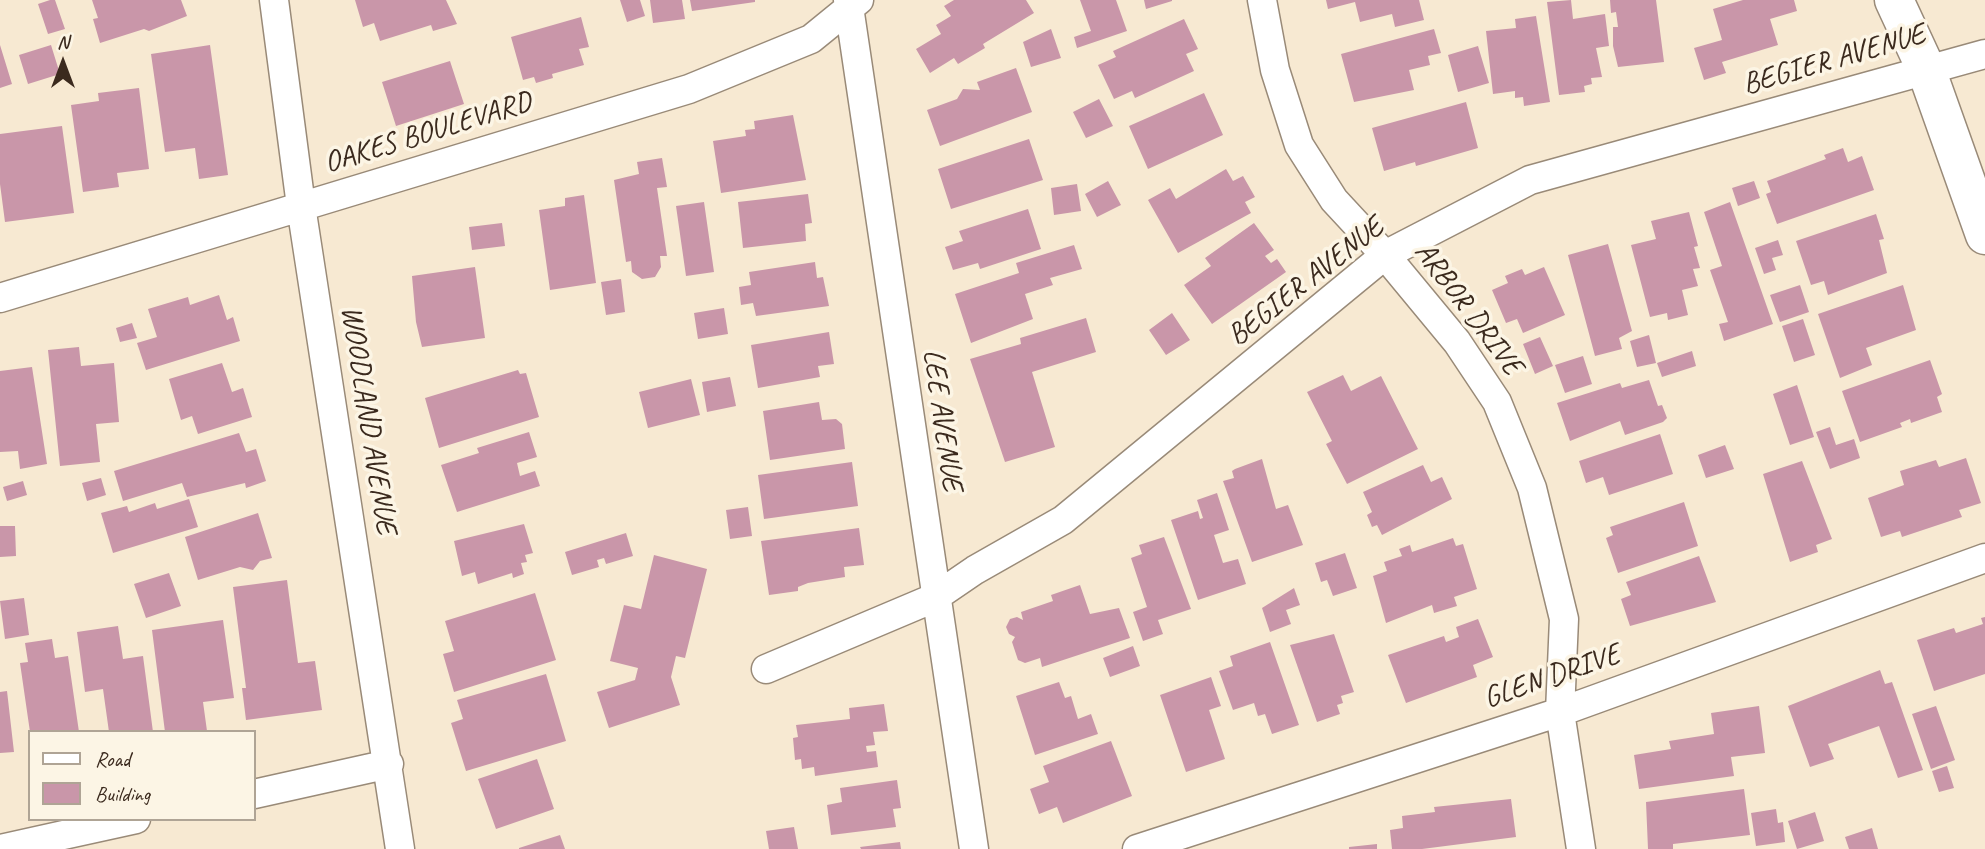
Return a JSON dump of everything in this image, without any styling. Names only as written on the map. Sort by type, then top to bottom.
[{"type":"main road","points":[[1894,0],[1926,69],[1985,235]]},
{"type":"street","name":"WOODLAND AVENUE","points":[[274,0],[301,206],[400,849]]},
{"type":"street","name":"ARBOR DRIVE","points":[[1262,0],[1275,70],[1299,145],[1334,200],[1385,255],[1457,342],[1497,402],[1532,488],[1564,619],[1560,712],[1581,849]]},
{"type":"street","name":"OAKES BOULEVARD","points":[[0,298],[689,89],[811,39],[852,3]]},
{"type":"street","name":"LEE AVENUE","points":[[852,3],[934,598],[974,849]]},
{"type":"street","name":"BEGIER AVENUE","points":[[766,668],[934,598],[975,570],[1063,520],[1385,255],[1530,180],[1985,54]]},
{"type":"street","name":"GLEN DRIVE","points":[[1137,849],[1560,712],[1985,558]]},
{"type":"street","points":[[256,794],[389,764]]},
{"type":"street","points":[[0,849],[127,821]]},
{"type":"building","points":[[55,0],[65,29],[48,34],[38,4]]},
{"type":"building","points":[[92,0],[181,0],[187,16],[149,31],[144,29],[100,43],[93,19],[98,18]]},
{"type":"building","points":[[355,0],[446,0],[457,24],[433,31],[431,25],[380,41],[374,23],[363,27]]},
{"type":"building","points":[[620,0],[640,0],[645,16],[627,22]]},
{"type":"building","points":[[650,0],[682,0],[685,19],[653,23]]},
{"type":"building","points":[[690,0],[755,0],[755,2],[692,11]]},
{"type":"building","points":[[954,0],[1026,0],[1034,13],[983,44],[985,48],[958,64],[954,58],[930,73],[916,49],[941,34],[936,25],[951,16],[944,6]]},
{"type":"building","points":[[1080,0],[1116,0],[1127,31],[1077,48],[1074,37],[1091,31]]},
{"type":"building","points":[[1144,0],[1172,0],[1172,1],[1146,9]]},
{"type":"building","points":[[1326,0],[1419,0],[1424,20],[1395,27],[1392,14],[1360,22],[1355,2],[1328,9]]},
{"type":"building","points":[[1571,0],[1573,19],[1605,14],[1609,46],[1596,48],[1602,77],[1591,78],[1592,84],[1584,86],[1585,92],[1559,95],[1547,2]]},
{"type":"building","points":[[1610,0],[1656,0],[1664,62],[1618,67],[1613,46],[1613,27],[1618,27],[1616,12],[1611,13]]},
{"type":"building","points":[[1743,0],[1794,0],[1797,11],[1770,19],[1778,45],[1722,62],[1726,73],[1704,80],[1694,48],[1722,40],[1713,9]]},
{"type":"building","points":[[1536,16],[1550,102],[1524,106],[1523,97],[1515,98],[1515,91],[1493,94],[1486,31],[1516,28],[1515,19]]},
{"type":"building","points":[[581,17],[589,47],[579,49],[584,65],[552,74],[553,78],[536,83],[534,77],[523,80],[511,37]]},
{"type":"building","points":[[1184,19],[1198,49],[1186,54],[1194,71],[1135,98],[1132,91],[1114,99],[1098,65],[1116,57],[1113,51]]},
{"type":"building","points":[[1051,29],[1061,58],[1031,67],[1023,42]]},
{"type":"building","points":[[1434,29],[1441,53],[1428,56],[1430,65],[1409,70],[1414,90],[1354,102],[1341,54]]},
{"type":"building","points":[[0,45],[12,84],[0,88]]},
{"type":"building","points":[[51,45],[60,74],[28,84],[19,55]]},
{"type":"building","points":[[210,45],[228,175],[199,179],[195,148],[165,152],[151,54]]},
{"type":"building","points":[[1478,46],[1489,83],[1458,92],[1448,55]]},
{"type":"building","points":[[450,61],[464,104],[396,126],[382,82]]},
{"type":"building","points":[[1016,68],[1032,112],[940,146],[927,110],[957,99],[963,89],[980,90],[977,82]]},
{"type":"building","points":[[139,88],[149,169],[117,173],[119,187],[83,192],[71,105],[99,101],[98,93]]},
{"type":"building","points":[[1204,93],[1223,135],[1148,169],[1129,126]]},
{"type":"building","points":[[1099,99],[1113,126],[1086,138],[1073,112]]},
{"type":"building","points":[[1466,102],[1478,148],[1416,166],[1415,162],[1384,171],[1372,128]]},
{"type":"building","points":[[793,115],[806,180],[721,193],[713,141],[746,136],[745,130],[755,129],[754,121]]},
{"type":"building","points":[[62,126],[74,213],[5,222],[0,184],[0,134]]},
{"type":"building","points":[[1029,139],[1043,180],[951,209],[938,169]]},
{"type":"building","points":[[1843,148],[1848,162],[1862,156],[1874,190],[1777,224],[1766,194],[1771,192],[1767,181],[1826,159],[1824,155]]},
{"type":"building","points":[[662,158],[667,187],[657,188],[667,256],[660,256],[661,267],[655,277],[642,279],[632,272],[631,261],[626,262],[614,180],[639,174],[637,162]]},
{"type":"building","points":[[1226,169],[1233,181],[1243,176],[1255,197],[1245,202],[1251,213],[1178,253],[1148,200],[1170,188],[1176,199]]},
{"type":"building","points":[[1108,181],[1121,205],[1097,217],[1085,194]]},
{"type":"building","points":[[1754,181],[1760,198],[1738,206],[1732,188]]},
{"type":"building","points":[[1077,184],[1081,211],[1054,215],[1051,188]]},
{"type":"building","points":[[808,194],[812,223],[805,224],[806,241],[743,248],[738,202]]},
{"type":"building","points":[[584,195],[596,283],[550,290],[539,210],[565,206],[565,198]]},
{"type":"building","points":[[704,202],[714,272],[686,276],[676,206]]},
{"type":"building","points":[[1730,202],[1773,324],[1724,341],[1719,324],[1728,322],[1710,270],[1722,266],[1704,212]]},
{"type":"building","points":[[1028,209],[1041,249],[980,269],[978,263],[953,270],[945,247],[963,241],[959,231]]},
{"type":"building","points":[[1689,212],[1698,246],[1694,247],[1700,268],[1693,269],[1698,286],[1682,290],[1688,315],[1668,320],[1667,313],[1650,317],[1631,245],[1656,239],[1651,221]]},
{"type":"building","points":[[1876,214],[1884,239],[1879,240],[1887,273],[1828,295],[1824,281],[1811,285],[1796,241]]},
{"type":"building","points":[[502,223],[505,246],[472,250],[469,227]]},
{"type":"building","points":[[1254,223],[1274,250],[1265,256],[1271,263],[1277,259],[1286,272],[1212,324],[1184,285],[1211,266],[1205,258]]},
{"type":"building","points":[[1778,240],[1783,255],[1772,258],[1776,270],[1764,274],[1755,248]]},
{"type":"building","points":[[1608,244],[1632,331],[1619,338],[1622,349],[1595,356],[1568,255]]},
{"type":"building","points":[[1074,245],[1082,269],[1050,278],[1053,285],[1025,294],[1033,319],[971,343],[955,294],[1019,273],[1016,263]]},
{"type":"building","points":[[815,262],[817,278],[823,277],[829,306],[756,316],[753,303],[741,305],[739,287],[751,285],[749,272]]},
{"type":"building","points":[[475,267],[485,338],[422,347],[416,322],[412,276]]},
{"type":"building","points":[[1544,267],[1565,315],[1523,333],[1517,319],[1506,323],[1492,290],[1508,283],[1505,276],[1522,269],[1525,275]]},
{"type":"building","points":[[621,279],[625,312],[606,315],[601,282]]},
{"type":"building","points":[[1800,285],[1809,312],[1780,322],[1770,295]]},
{"type":"building","points":[[1903,285],[1916,330],[1866,348],[1872,365],[1840,378],[1818,314]]},
{"type":"building","points":[[219,295],[227,320],[233,317],[240,341],[146,370],[137,343],[157,337],[148,309],[188,297],[190,305]]},
{"type":"building","points":[[724,308],[728,334],[698,339],[694,313]]},
{"type":"building","points":[[1172,313],[1190,340],[1166,355],[1149,330]]},
{"type":"building","points":[[1086,318],[1096,352],[1032,372],[1055,447],[1005,462],[970,359],[1021,344],[1020,338]]},
{"type":"building","points":[[1803,319],[1815,355],[1794,362],[1782,326]]},
{"type":"building","points":[[132,323],[137,338],[120,342],[116,328]]},
{"type":"building","points":[[829,332],[834,364],[818,366],[820,377],[758,388],[751,345]]},
{"type":"building","points":[[1649,335],[1656,363],[1637,367],[1630,341]]},
{"type":"building","points":[[1540,337],[1553,366],[1535,374],[1523,344]]},
{"type":"building","points":[[79,347],[81,366],[114,363],[119,422],[96,424],[100,462],[60,466],[48,350]]},
{"type":"building","points":[[1692,351],[1696,366],[1662,377],[1657,363]]},
{"type":"building","points":[[1583,356],[1592,384],[1565,393],[1555,365]]},
{"type":"building","points":[[1930,360],[1942,394],[1937,397],[1942,412],[1911,423],[1910,419],[1900,423],[1902,427],[1860,442],[1842,391]]},
{"type":"building","points":[[222,363],[232,392],[243,388],[252,417],[198,434],[192,416],[181,420],[169,379]]},
{"type":"building","points":[[32,367],[47,464],[20,469],[18,451],[0,452],[0,371]]},
{"type":"building","points":[[518,370],[520,374],[526,373],[539,417],[439,448],[425,398]]},
{"type":"building","points":[[1343,375],[1351,391],[1381,376],[1418,449],[1347,484],[1326,444],[1332,441],[1307,392]]},
{"type":"building","points":[[730,377],[736,406],[707,412],[702,382]]},
{"type":"building","points":[[691,379],[700,415],[648,428],[639,392]]},
{"type":"building","points":[[1649,380],[1658,406],[1662,405],[1667,418],[1663,422],[1625,435],[1620,421],[1570,441],[1557,403],[1620,383],[1622,388]]},
{"type":"building","points":[[1797,385],[1814,437],[1790,445],[1773,394]]},
{"type":"building","points":[[819,402],[822,420],[836,419],[842,424],[845,449],[770,460],[763,411]]},
{"type":"building","points":[[1830,427],[1836,445],[1854,439],[1860,458],[1830,469],[1816,432]]},
{"type":"building","points":[[529,432],[537,457],[517,463],[520,476],[535,471],[540,486],[457,512],[441,465],[479,453],[477,448]]},
{"type":"building","points":[[239,433],[246,452],[256,449],[266,481],[246,488],[245,483],[187,497],[182,483],[123,501],[114,471]]},
{"type":"building","points":[[1660,434],[1673,474],[1609,495],[1603,477],[1586,483],[1579,461]]},
{"type":"building","points":[[1725,445],[1734,469],[1706,478],[1698,455]]},
{"type":"building","points":[[1966,458],[1981,503],[1959,510],[1962,517],[1902,537],[1900,531],[1881,537],[1868,498],[1904,485],[1900,471],[1936,460],[1939,467]]},
{"type":"building","points":[[1262,459],[1276,509],[1288,505],[1303,545],[1252,562],[1223,481],[1234,478],[1232,471],[1235,469]]},
{"type":"building","points":[[1802,461],[1832,539],[1816,545],[1818,552],[1790,562],[1763,474]]},
{"type":"building","points":[[852,462],[858,506],[764,519],[758,475]]},
{"type":"building","points":[[1423,465],[1431,482],[1442,477],[1452,499],[1382,535],[1377,525],[1372,527],[1367,515],[1372,512],[1363,492]]},
{"type":"building","points":[[101,478],[106,495],[87,501],[82,483]]},
{"type":"building","points":[[23,481],[27,495],[7,501],[3,487]]},
{"type":"building","points":[[1217,493],[1229,530],[1214,535],[1223,563],[1238,559],[1246,584],[1198,600],[1171,520],[1198,511],[1200,519],[1203,518],[1197,500]]},
{"type":"building","points":[[189,499],[198,527],[113,553],[101,513],[127,506],[129,512],[155,503],[157,509]]},
{"type":"building","points":[[1684,502],[1698,546],[1618,573],[1606,538],[1613,535],[1610,527]]},
{"type":"building","points":[[748,507],[752,536],[730,539],[726,510]]},
{"type":"building","points":[[258,513],[272,558],[260,561],[253,570],[240,567],[198,580],[185,537]]},
{"type":"building","points":[[524,524],[533,553],[525,555],[527,562],[521,563],[524,574],[513,578],[512,573],[478,584],[475,572],[462,576],[454,541]]},
{"type":"building","points":[[0,526],[15,526],[16,556],[0,557]]},
{"type":"building","points":[[859,528],[864,565],[844,567],[845,577],[808,583],[798,587],[798,591],[769,595],[761,541]]},
{"type":"building","points":[[626,533],[633,556],[606,564],[604,558],[597,560],[599,567],[572,575],[565,552]]},
{"type":"building","points":[[1164,537],[1191,609],[1158,620],[1163,634],[1143,641],[1133,612],[1147,607],[1131,558],[1142,554],[1139,545]]},
{"type":"building","points":[[1453,538],[1456,546],[1463,544],[1477,589],[1454,597],[1457,606],[1434,613],[1432,605],[1386,623],[1373,576],[1387,571],[1384,562],[1402,556],[1399,549],[1410,545],[1412,552]]},
{"type":"building","points":[[1345,553],[1357,588],[1333,596],[1327,580],[1321,582],[1315,563]]},
{"type":"building","points":[[654,555],[707,569],[685,658],[676,656],[671,677],[680,705],[609,728],[597,692],[635,680],[638,668],[610,661],[624,605],[641,609]]},
{"type":"building","points":[[1699,556],[1716,602],[1630,626],[1621,599],[1631,595],[1626,582]]},
{"type":"building","points":[[169,573],[181,606],[146,618],[134,584]]},
{"type":"building","points":[[287,580],[298,663],[315,661],[322,710],[246,720],[242,688],[246,688],[233,587]]},
{"type":"building","points":[[1080,585],[1090,614],[1119,608],[1130,638],[1042,667],[1040,658],[1025,663],[1018,660],[1012,642],[1015,637],[1009,634],[1006,627],[1010,619],[1017,617],[1023,620],[1021,612],[1053,601],[1051,595]]},
{"type":"building","points":[[1294,588],[1300,605],[1286,610],[1291,624],[1270,632],[1262,608]]},
{"type":"building","points":[[535,593],[556,660],[454,692],[443,654],[454,651],[445,621]]},
{"type":"building","points":[[24,598],[29,635],[5,639],[0,601]]},
{"type":"building","points":[[1985,617],[1985,674],[1934,691],[1917,640],[1954,628],[1956,633],[1983,624],[1981,618]]},
{"type":"building","points":[[1478,619],[1493,657],[1473,665],[1477,677],[1406,703],[1388,655],[1444,636],[1446,642],[1459,637],[1456,627]]},
{"type":"building","points":[[223,620],[234,698],[203,702],[207,730],[165,730],[152,630]]},
{"type":"building","points":[[118,626],[123,659],[143,656],[153,730],[109,730],[103,689],[85,692],[77,632]]},
{"type":"building","points":[[1334,634],[1354,692],[1341,696],[1343,703],[1337,705],[1340,714],[1317,722],[1290,645]]},
{"type":"building","points":[[52,639],[55,658],[68,656],[79,730],[30,730],[20,663],[28,662],[25,643]]},
{"type":"building","points":[[1270,642],[1299,725],[1272,734],[1265,714],[1258,716],[1254,703],[1233,710],[1219,671],[1233,666],[1230,656]]},
{"type":"building","points":[[1133,646],[1140,666],[1110,677],[1103,658]]},
{"type":"building","points":[[1880,670],[1885,684],[1892,682],[1923,770],[1898,778],[1879,726],[1828,744],[1834,759],[1810,767],[1788,706]]},
{"type":"building","points":[[546,674],[566,741],[466,771],[451,723],[463,719],[457,700]]},
{"type":"building","points":[[1211,677],[1221,706],[1209,710],[1225,759],[1186,772],[1160,695]]},
{"type":"building","points":[[1059,682],[1065,698],[1071,696],[1078,719],[1091,714],[1098,734],[1035,755],[1016,696]]},
{"type":"building","points":[[7,691],[14,752],[0,753],[0,692]]},
{"type":"building","points":[[884,704],[888,731],[873,732],[875,745],[866,746],[867,752],[876,751],[878,767],[815,776],[814,767],[802,769],[801,759],[795,760],[793,738],[798,737],[796,725],[850,719],[849,708]]},
{"type":"building","points":[[1759,706],[1765,753],[1731,757],[1734,776],[1639,789],[1634,755],[1671,749],[1669,741],[1714,734],[1711,713]]},
{"type":"building","points":[[1936,706],[1955,760],[1931,769],[1912,714]]},
{"type":"building","points":[[1111,741],[1132,796],[1063,823],[1057,807],[1039,814],[1030,789],[1049,782],[1043,766]]},
{"type":"building","points":[[537,759],[554,809],[496,829],[478,779]]},
{"type":"building","points":[[1947,766],[1954,788],[1939,792],[1932,771]]},
{"type":"building","points":[[897,780],[901,808],[893,809],[896,827],[831,835],[827,805],[842,802],[840,788]]},
{"type":"building","points":[[1744,789],[1750,835],[1673,844],[1673,849],[1648,849],[1646,802]]},
{"type":"building","points":[[1511,799],[1516,837],[1422,849],[1392,849],[1390,830],[1403,828],[1402,816],[1435,812],[1434,807]]},
{"type":"building","points":[[1776,809],[1778,823],[1783,822],[1785,842],[1756,846],[1751,813]]},
{"type":"building","points":[[1815,812],[1824,841],[1797,849],[1788,821]]},
{"type":"building","points":[[794,827],[798,849],[769,849],[766,831]]},
{"type":"building","points":[[1872,828],[1878,849],[1849,849],[1845,837]]},
{"type":"building","points":[[560,835],[565,849],[519,849],[519,848]]},
{"type":"building","points":[[900,842],[901,849],[860,847]]},
{"type":"building","points":[[1377,844],[1377,849],[1349,849],[1349,847]]}]
